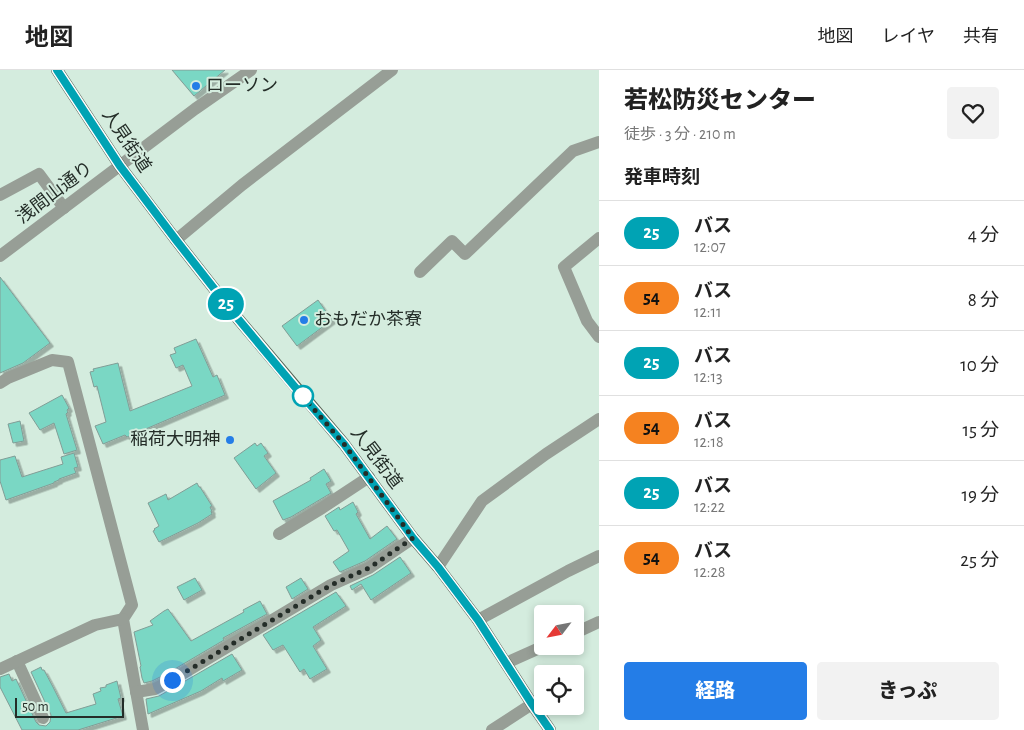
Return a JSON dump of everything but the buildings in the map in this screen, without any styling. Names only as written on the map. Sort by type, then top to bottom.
[{"type":"main road","name":"人見街道","points":[[61,71],[120,166],[234,314],[344,444],[413,538],[438,567],[478,620],[550,730]]},
{"type":"street","name":"浅間山通り","points":[[0,256],[195,109],[251,70]]},
{"type":"street","points":[[176,240],[256,174],[392,70]]},
{"type":"street","points":[[420,272],[452,242],[465,254],[573,152],[599,142]]},
{"type":"street","points":[[0,195],[39,174],[64,208]]},
{"type":"street","points":[[599,238],[564,267],[587,321],[599,337]]},
{"type":"street","points":[[0,383],[52,360],[68,362],[132,605],[122,619],[95,625],[0,669]]},
{"type":"street","points":[[438,567],[482,502],[546,454],[596,426]]},
{"type":"street","points":[[279,534],[369,477]]},
{"type":"street","points":[[136,692],[155,689],[172,680],[301,602],[369,568],[413,538]]},
{"type":"street","points":[[478,620],[599,556]]},
{"type":"street","points":[[122,619],[143,730]]},
{"type":"street","points":[[584,629],[599,622]]},
{"type":"street","points":[[506,663],[534,650]]},
{"type":"street","points":[[17,662],[43,718]]},
{"type":"street","points":[[492,730],[532,704]]},
{"type":"bus line","name":"25","points":[[57,70],[120,166],[176,240],[234,314],[344,444],[413,538],[438,567],[478,620],[550,730]]},
{"type":"place","name":"ローソン","points":[[196,86]]},
{"type":"place","name":"おもだか茶寮","points":[[304,320]]},
{"type":"place","name":"稲荷大明神","points":[[230,440]]},
{"type":"route","points":[[172,680],[301,602],[331,585],[369,568],[413,538],[344,444],[300,393],[303,396]]}]
